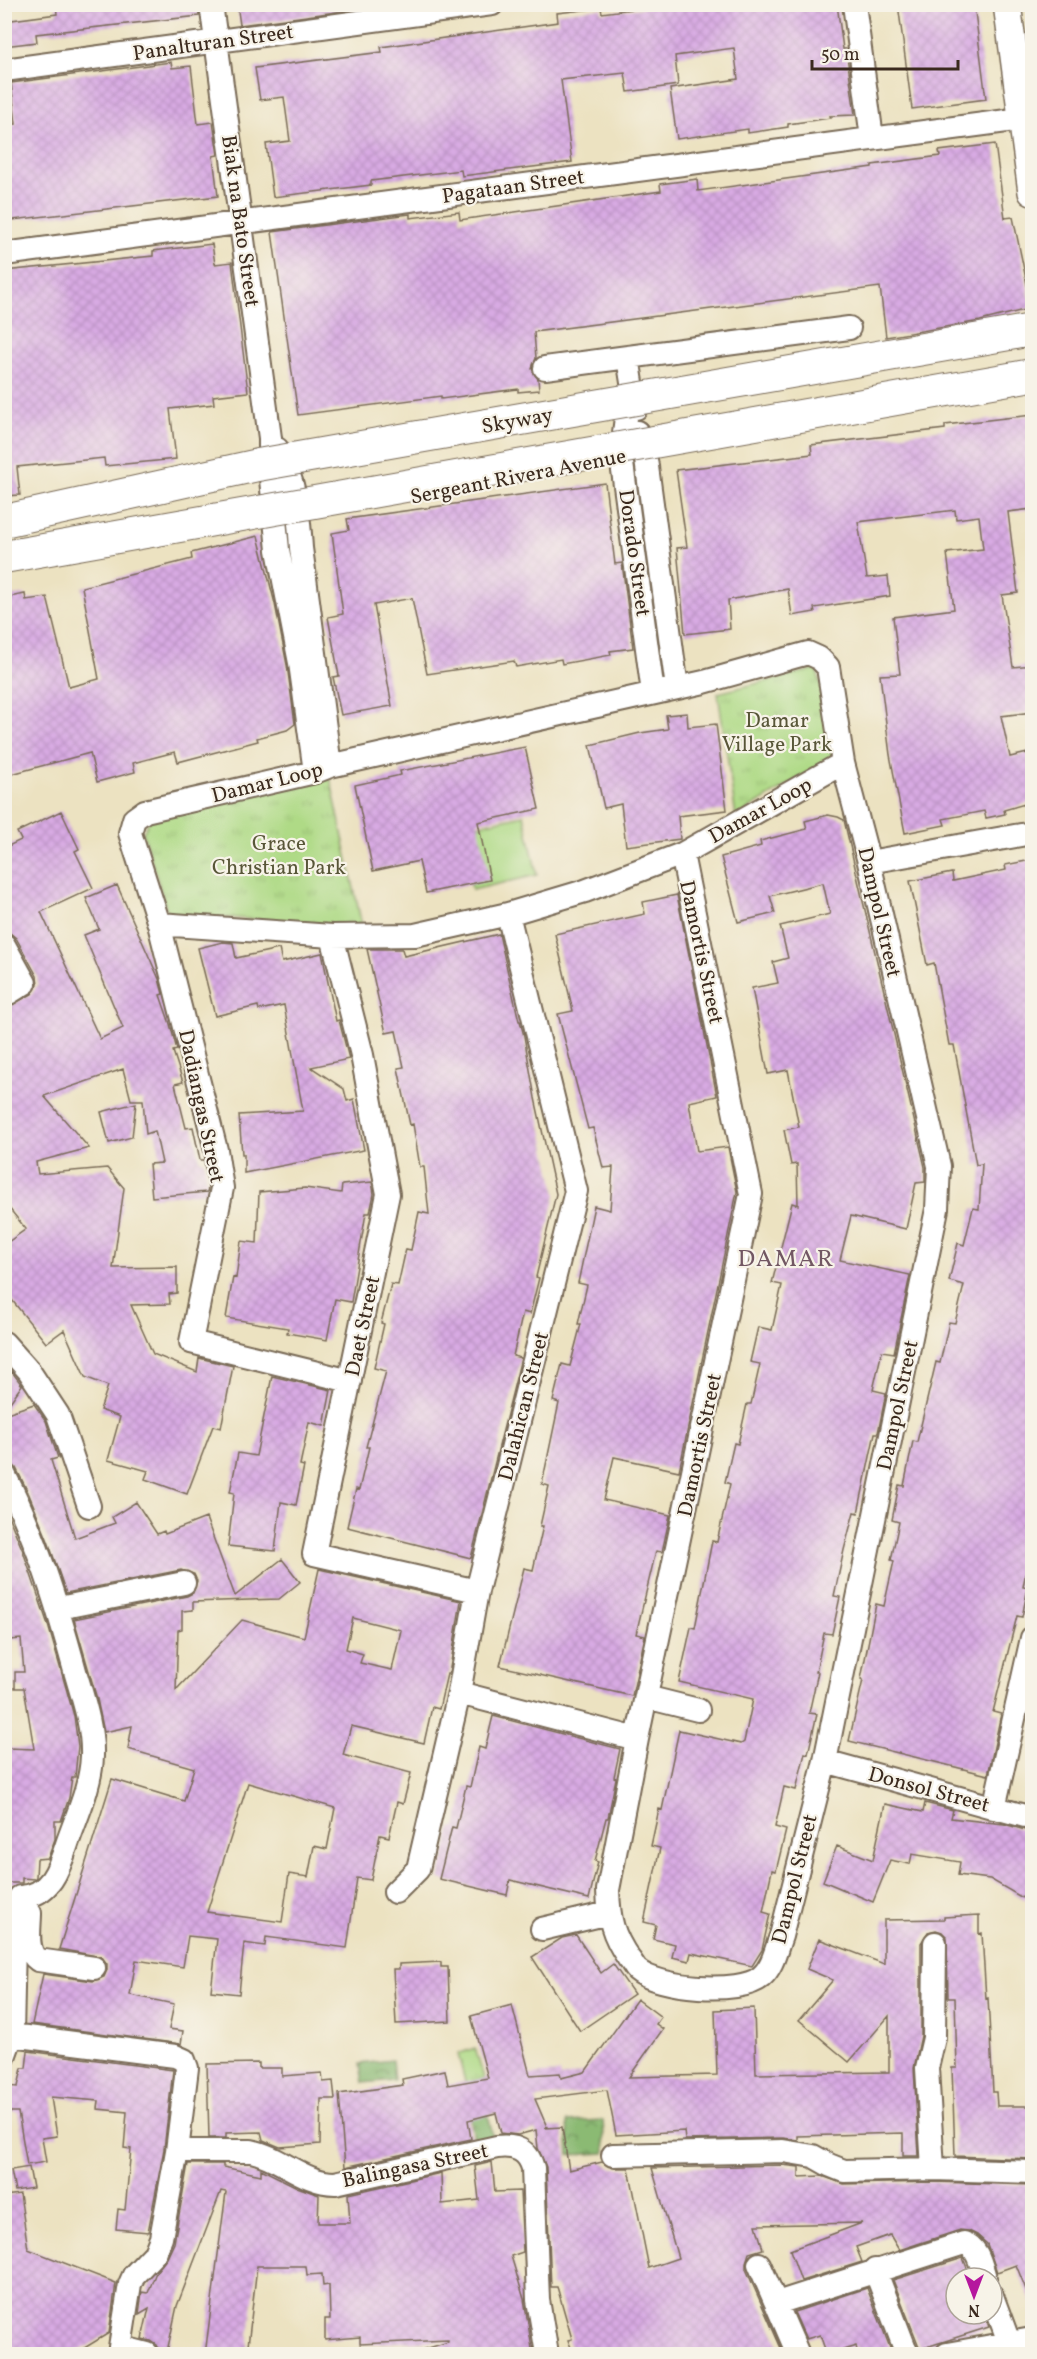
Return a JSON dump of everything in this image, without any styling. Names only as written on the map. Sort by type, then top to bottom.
[{"type":"highway","name":"Skyway","points":[[4,521],[258,465],[1032,330]]},
{"type":"highway","points":[[4,557],[1032,375]]},
{"type":"main road","points":[[1007,4],[1032,192]]},
{"type":"main road","points":[[4,513],[1032,340]]},
{"type":"main road","name":"Sergeant Rivera Avenue","points":[[4,573],[633,454],[1032,382]]},
{"type":"street","name":"Biak na Bato Street","points":[[211,4],[270,438],[279,468],[288,519],[278,550],[323,769]]},
{"type":"street","name":"Panalturan Street","points":[[4,70],[492,4]]},
{"type":"street","points":[[854,4],[872,138]]},
{"type":"street","name":"Pagataan Street","points":[[4,254],[1022,119]]},
{"type":"street","points":[[545,368],[849,328]]},
{"type":"street","name":"Dorado Street","points":[[628,357],[633,454],[653,693]]},
{"type":"street","name":"Dorado Street","points":[[633,454],[677,688]]},
{"type":"street","name":"Damar Loop","points":[[134,819],[145,811],[677,688],[808,653],[819,658],[828,667],[843,763],[682,854],[585,891],[508,914],[415,935],[332,936],[159,924]]},
{"type":"street","name":"Dampol Street","points":[[696,1987],[732,1988],[761,1977],[772,1961],[781,1936],[825,1761],[937,1209],[939,1166],[869,862],[843,763]]},
{"type":"street","name":"Dadiangas Street","points":[[134,819],[130,833],[159,924],[216,1150],[222,1188],[191,1342],[350,1381]]},
{"type":"street","points":[[869,862],[1032,833]]},
{"type":"street","name":"Damortis Street","points":[[682,854],[751,1194],[637,1739],[608,1890],[609,1913],[616,1940],[638,1971],[665,1982],[696,1987]]},
{"type":"street","name":"Dalahican Street","points":[[395,1892],[418,1869],[459,1693],[477,1592],[576,1191],[508,914]]},
{"type":"street","name":"Daet Street","points":[[332,936],[362,1055],[388,1194],[314,1554],[477,1592]]},
{"type":"street","points":[[4,945],[25,983],[4,996]]},
{"type":"street","points":[[4,1342],[29,1371],[58,1414],[88,1506]]},
{"type":"street","points":[[4,1473],[10,1500],[59,1608],[88,1718],[92,1755],[90,1778],[60,1864],[50,1884],[18,1893]]},
{"type":"street","points":[[59,1608],[184,1583]]},
{"type":"street","points":[[994,1808],[1032,1638]]},
{"type":"street","points":[[459,1693],[637,1739]]},
{"type":"street","points":[[646,1697],[698,1710]]},
{"type":"street","name":"Donsol Street","points":[[825,1761],[1032,1818]]},
{"type":"street","points":[[18,1893],[33,1956],[38,1960],[94,1968]]},
{"type":"street","points":[[4,2057],[12,2035],[14,1941],[18,1893]]},
{"type":"street","points":[[542,1929],[609,1913]]},
{"type":"street","points":[[933,2169],[927,2068],[934,2038],[935,1943]]},
{"type":"street","points":[[12,2035],[176,2056],[184,2060],[187,2068],[177,2151],[161,2238],[155,2253],[134,2275],[130,2284],[114,2351],[147,2355]]},
{"type":"street","name":"Balingasa Street","points":[[177,2151],[261,2153],[317,2181],[336,2183],[497,2147],[507,2146],[522,2150],[530,2158],[533,2168],[538,2300],[547,2355]]},
{"type":"street","points":[[613,2155],[783,2151],[813,2156],[844,2170],[933,2169],[1032,2172]]},
{"type":"street","points":[[777,2303],[964,2243],[975,2250],[981,2266]]},
{"type":"street","points":[[759,2264],[798,2355]]},
{"type":"street","points":[[875,2270],[906,2355]]},
{"type":"street","points":[[1004,2326],[1010,2342]]},
{"type":"street","points":[[947,2355],[1032,2339]]},
{"type":"green space","name":"Damar Village Park","points":[[816,669],[843,751],[736,817],[718,693]]},
{"type":"green space","name":"Grace Christian Park","points":[[330,777],[362,926],[168,914],[143,833],[150,819]]},
{"type":"green space","points":[[524,815],[537,875],[472,890],[459,829]]},
{"type":"green space","points":[[475,2048],[489,2095],[470,2101],[458,2054]]},
{"type":"green space","points":[[392,2060],[394,2080],[363,2083],[360,2064]]},
{"type":"green space","points":[[487,2108],[493,2139],[475,2143],[469,2112]]},
{"type":"green space","points":[[603,2120],[605,2153],[569,2155],[567,2122]]},
{"type":"building","points":[[56,4],[198,4],[199,16],[36,34],[37,42],[4,46],[4,21],[57,14]]},
{"type":"building","points":[[237,4],[357,4],[358,9],[240,25]]},
{"type":"building","points":[[671,4],[837,4],[855,115],[830,116],[831,118],[788,124],[788,127],[748,133],[748,129],[677,139],[670,89],[738,79],[734,48],[675,56],[678,85],[628,92],[625,73],[561,80],[572,162],[462,176],[461,170],[371,181],[371,185],[273,197],[266,144],[290,141],[284,97],[260,100],[255,68],[382,52],[381,47],[558,22],[557,13],[601,8],[602,13]]},
{"type":"building","points":[[898,4],[974,4],[986,99],[912,109]]},
{"type":"building","points":[[171,62],[172,68],[191,66],[198,124],[213,122],[218,155],[213,156],[218,196],[4,221],[4,125],[16,124],[11,83]]},
{"type":"building","points":[[995,144],[1005,218],[1013,217],[1032,308],[980,321],[886,337],[880,287],[534,332],[536,358],[532,369],[538,379],[539,390],[518,392],[518,389],[441,399],[441,396],[298,415],[272,232],[410,214],[410,218],[459,212],[460,220],[661,191],[660,184],[697,179],[698,191],[872,167],[872,165],[940,156],[939,151]]},
{"type":"building","points":[[212,244],[215,264],[232,262],[248,392],[213,396],[214,404],[170,409],[176,459],[105,466],[104,458],[17,467],[20,495],[4,496],[4,271],[153,256],[153,251]]},
{"type":"building","points":[[1032,415],[1032,509],[1008,512],[1018,593],[1002,595],[1013,667],[1032,665],[1032,712],[1001,716],[1010,757],[1032,752],[1032,802],[1004,810],[1005,814],[986,818],[984,811],[943,819],[945,825],[905,833],[890,755],[880,675],[900,674],[893,617],[954,609],[947,553],[983,549],[979,516],[956,519],[955,510],[858,522],[867,578],[888,576],[890,596],[814,608],[815,612],[792,616],[788,589],[728,600],[730,629],[685,634],[677,548],[687,547],[676,470],[812,454],[811,445],[945,429],[945,425]]},
{"type":"building","points":[[605,483],[615,564],[622,563],[633,648],[610,651],[611,655],[562,664],[561,659],[516,667],[514,661],[427,674],[412,598],[374,605],[392,706],[341,715],[333,677],[339,676],[328,617],[343,614],[332,533],[349,530],[347,519]]},
{"type":"building","points":[[258,536],[275,604],[287,665],[295,724],[287,730],[257,738],[258,741],[178,762],[175,752],[133,763],[135,772],[97,782],[90,753],[4,776],[4,598],[25,594],[26,600],[47,597],[69,687],[99,679],[82,587],[192,559],[191,553]]},
{"type":"building","points":[[687,713],[688,727],[716,724],[727,810],[678,816],[680,839],[626,846],[621,804],[604,808],[590,745],[668,729],[666,715]]},
{"type":"building","points":[[525,747],[539,809],[478,822],[490,880],[426,893],[419,861],[373,871],[355,785],[401,775],[400,771]]},
{"type":"building","points":[[61,811],[79,849],[75,851],[93,888],[41,912],[100,1039],[123,1028],[84,935],[99,929],[86,898],[117,885],[159,979],[163,994],[160,995],[177,1050],[173,1051],[183,1082],[175,1084],[186,1128],[193,1127],[200,1160],[204,1160],[208,1188],[207,1192],[152,1197],[149,1164],[162,1163],[155,1131],[146,1134],[143,1100],[131,1100],[123,1069],[44,1096],[89,1148],[36,1162],[38,1174],[107,1168],[124,1188],[113,1268],[177,1267],[177,1293],[169,1294],[170,1304],[131,1305],[153,1354],[197,1372],[199,1358],[233,1366],[221,1428],[213,1426],[187,1494],[145,1479],[148,1471],[108,1460],[120,1417],[100,1410],[108,1386],[85,1377],[64,1330],[46,1343],[4,1290],[4,1245],[26,1229],[4,1202],[4,1009],[32,994],[38,984],[37,976],[16,938],[4,932],[4,848],[21,840],[17,832]]},
{"type":"building","points":[[828,815],[844,820],[925,1167],[925,1182],[916,1183],[906,1229],[851,1216],[840,1260],[910,1275],[894,1353],[882,1351],[873,1390],[886,1393],[858,1513],[854,1512],[844,1550],[834,1596],[840,1597],[832,1634],[824,1633],[809,1713],[817,1714],[808,1754],[805,1753],[796,1790],[784,1787],[775,1827],[786,1830],[776,1871],[772,1870],[763,1912],[770,1914],[762,1950],[752,1966],[691,1953],[689,1961],[672,1957],[675,1944],[653,1939],[656,1925],[644,1922],[660,1848],[651,1846],[659,1809],[662,1810],[679,1730],[741,1744],[744,1742],[753,1699],[679,1682],[691,1627],[695,1628],[712,1541],[717,1542],[730,1484],[725,1482],[734,1443],[738,1444],[747,1404],[751,1404],[760,1364],[750,1362],[758,1327],[772,1330],[782,1285],[772,1283],[792,1203],[798,1205],[797,1164],[791,1165],[784,1130],[799,1127],[788,1070],[768,1074],[752,988],[778,983],[773,962],[788,958],[780,926],[830,914],[823,883],[770,896],[775,913],[738,922],[721,857],[761,846],[760,841],[807,829],[805,821]]},
{"type":"building","points":[[1032,860],[1032,1541],[1023,1587],[1028,1588],[1022,1617],[1017,1616],[993,1712],[1001,1714],[988,1775],[849,1741],[863,1680],[861,1679],[876,1604],[884,1606],[894,1561],[891,1560],[899,1522],[892,1520],[899,1485],[904,1486],[913,1441],[917,1442],[936,1362],[940,1363],[949,1322],[955,1323],[964,1285],[949,1281],[958,1243],[964,1245],[973,1208],[979,1209],[982,1164],[976,1165],[954,1045],[949,1045],[934,963],[927,965],[910,881],[952,873],[953,881],[1006,870],[1005,865]]},
{"type":"building","points":[[677,895],[717,1096],[689,1102],[697,1151],[728,1147],[737,1192],[679,1471],[614,1457],[604,1500],[670,1515],[662,1552],[656,1551],[636,1634],[645,1636],[632,1696],[500,1666],[524,1568],[533,1570],[543,1526],[540,1526],[549,1486],[542,1484],[559,1403],[553,1401],[562,1364],[570,1366],[581,1324],[578,1324],[587,1285],[578,1283],[594,1206],[610,1210],[613,1167],[603,1168],[593,1128],[588,1129],[558,1014],[573,1011],[555,934],[645,914],[643,902]]},
{"type":"building","points":[[499,934],[524,1036],[556,1194],[536,1277],[539,1278],[530,1314],[523,1312],[513,1356],[521,1358],[471,1558],[347,1527],[356,1489],[359,1490],[369,1447],[366,1447],[386,1371],[374,1368],[384,1324],[381,1323],[391,1284],[398,1285],[406,1249],[411,1250],[419,1212],[429,1214],[424,1167],[420,1167],[413,1124],[410,1125],[398,1068],[404,1067],[396,1031],[386,1033],[367,949],[402,949],[404,956]]},
{"type":"building","points":[[223,942],[233,943],[236,958],[279,949],[282,962],[322,953],[336,1021],[339,1020],[349,1059],[311,1067],[344,1089],[347,1101],[354,1099],[364,1150],[244,1173],[239,1115],[303,1111],[284,1005],[259,1010],[258,1006],[215,1016],[198,948]]},
{"type":"building","points":[[136,1103],[132,1137],[109,1143],[101,1112]]},
{"type":"building","points":[[372,1182],[374,1194],[370,1213],[366,1213],[351,1302],[335,1299],[327,1340],[287,1333],[288,1328],[226,1318],[233,1277],[236,1278],[241,1241],[257,1243],[259,1192],[305,1188],[341,1193],[342,1185]]},
{"type":"building","points":[[12,1372],[22,1385],[4,1411],[4,1383]]},
{"type":"building","points":[[272,1376],[331,1390],[324,1426],[309,1422],[300,1465],[304,1466],[296,1505],[281,1502],[275,1551],[228,1546],[234,1493],[230,1492],[238,1453],[256,1456]]},
{"type":"building","points":[[34,1404],[46,1421],[58,1458],[51,1460],[75,1538],[115,1523],[112,1517],[136,1502],[157,1534],[164,1531],[165,1534],[206,1518],[235,1596],[282,1559],[300,1582],[279,1599],[193,1602],[193,1610],[182,1611],[182,1629],[178,1630],[176,1690],[242,1620],[304,1637],[319,1569],[461,1601],[449,1674],[447,1674],[439,1709],[432,1707],[424,1743],[351,1726],[343,1755],[411,1773],[403,1804],[397,1802],[389,1837],[380,1835],[371,1880],[357,1878],[347,1948],[266,1937],[265,1946],[244,1943],[239,1994],[211,1991],[217,1939],[188,1936],[183,1967],[136,1960],[130,1995],[174,2004],[169,2029],[183,2031],[181,2044],[32,2024],[43,1974],[93,1981],[104,1977],[107,1970],[107,1964],[102,1957],[59,1949],[112,1779],[184,1801],[194,1768],[128,1749],[132,1726],[104,1732],[74,1619],[187,1596],[193,1593],[197,1581],[194,1574],[181,1570],[66,1593],[28,1492],[16,1468],[4,1461],[4,1414]],"holes":[[[353,1618],[401,1630],[392,1670],[360,1663],[363,1654],[346,1649]],[[248,1783],[335,1808],[327,1849],[314,1846],[308,1877],[289,1874],[282,1922],[207,1912]]]},
{"type":"building","points":[[4,1506],[23,1551],[48,1625],[74,1716],[78,1746],[75,1777],[72,1777],[69,1798],[61,1821],[55,1821],[55,1839],[48,1858],[37,1859],[36,1877],[34,1879],[22,1878],[22,1883],[4,1883],[4,1773],[7,1748],[34,1749],[24,1688],[15,1688],[15,1672],[24,1672],[21,1639],[10,1640],[4,1588]]},
{"type":"building","points":[[493,1716],[620,1749],[608,1818],[606,1818],[595,1861],[598,1862],[589,1899],[510,1880],[507,1895],[439,1879],[452,1827],[456,1828],[466,1786],[470,1787],[479,1747],[485,1749]]},
{"type":"building","points":[[925,1803],[953,1810],[951,1818],[1004,1824],[1032,1832],[1032,1876],[1026,1900],[990,1879],[958,1875],[960,1862],[912,1854],[910,1864],[890,1860],[873,1902],[823,1881],[837,1846],[873,1860],[885,1804],[923,1812]]},
{"type":"building","points":[[979,1915],[986,1999],[988,1998],[993,2092],[996,2092],[997,2106],[1032,2106],[1032,2159],[955,2156],[952,2068],[957,2068],[955,1998],[948,1998],[947,1937],[936,1930],[928,1932],[921,1943],[921,2036],[914,2068],[919,2156],[903,2156],[903,2133],[798,2136],[798,2140],[783,2138],[685,2140],[684,2131],[616,2135],[607,2090],[535,2099],[547,2127],[545,2128],[562,2127],[569,2170],[602,2162],[613,2168],[629,2168],[649,2268],[678,2258],[652,2168],[782,2165],[799,2167],[799,2177],[822,2176],[844,2184],[933,2182],[1032,2185],[1032,2304],[1016,2265],[1004,2269],[1004,2266],[995,2266],[987,2244],[969,2231],[960,2230],[899,2250],[890,2235],[856,2247],[862,2262],[801,2281],[790,2250],[862,2223],[756,2225],[763,2249],[749,2253],[746,2269],[784,2355],[574,2355],[568,2340],[572,2339],[557,2287],[551,2287],[546,2167],[538,2148],[536,2130],[518,2135],[501,2133],[496,2113],[468,2120],[471,2139],[345,2167],[339,2094],[403,2085],[402,2079],[445,2070],[448,2085],[488,2078],[471,2016],[512,2005],[530,2075],[560,2073],[561,2078],[585,2072],[637,1999],[661,2017],[656,2024],[663,2029],[629,2077],[717,2075],[715,2010],[754,2008],[756,2074],[889,2072],[889,2016],[849,2062],[799,2020],[833,1980],[807,1969],[819,1939],[884,1964],[884,1920],[944,1919],[944,1917]]},
{"type":"building","points":[[576,1935],[601,1973],[613,1964],[634,1994],[580,2031],[532,1957],[562,1938]]},
{"type":"building","points":[[441,1962],[441,1967],[448,1967],[450,2021],[396,2024],[393,1969],[399,1969],[399,1964]]},
{"type":"building","points":[[28,2051],[173,2070],[164,2149],[148,2232],[116,2229],[118,2209],[125,2210],[131,2149],[124,2148],[127,2112],[98,2109],[99,2101],[51,2097],[57,2136],[42,2138],[46,2162],[27,2165],[18,2112],[4,2112],[4,2090],[6,2086],[18,2087],[22,2068],[26,2068]]},
{"type":"building","points":[[259,2063],[259,2068],[282,2068],[282,2076],[322,2073],[323,2082],[333,2081],[335,2099],[321,2099],[320,2144],[280,2147],[263,2140],[261,2132],[226,2133],[226,2138],[209,2138],[207,2064]]},
{"type":"building","points":[[492,2162],[495,2192],[520,2191],[523,2252],[511,2256],[524,2299],[533,2355],[420,2355],[419,2351],[448,2342],[448,2340],[360,2344],[360,2337],[325,2340],[325,2319],[330,2319],[329,2285],[323,2286],[322,2274],[307,2275],[306,2266],[257,2266],[247,2355],[205,2355],[226,2192],[221,2191],[177,2306],[167,2352],[160,2351],[151,2341],[142,2339],[149,2308],[139,2314],[142,2292],[148,2293],[156,2272],[167,2258],[174,2243],[188,2164],[223,2164],[223,2167],[261,2175],[261,2169],[319,2195],[318,2223],[350,2223],[348,2194],[441,2173],[442,2204],[479,2200],[475,2166]]},
{"type":"building","points":[[29,2167],[33,2188],[15,2191],[11,2170]]},
{"type":"building","points":[[20,2194],[28,2249],[116,2283],[109,2333],[73,2355],[4,2355],[4,2196]]},
{"type":"building","points":[[963,2258],[966,2266],[944,2266],[944,2326],[989,2327],[920,2349],[893,2280]]},
{"type":"building","points":[[867,2288],[892,2353],[858,2355],[856,2346],[827,2355],[820,2335],[806,2339],[794,2312]]},
{"type":"district","name":"DAMAR","points":[[786,1258]]}]
